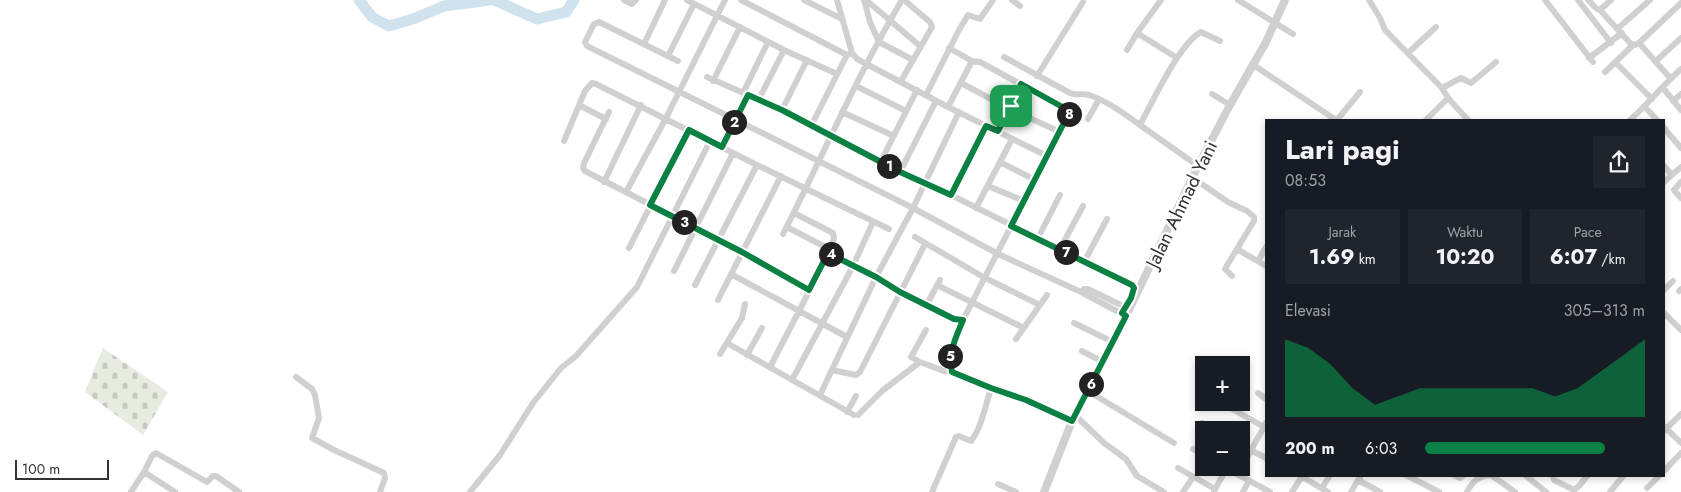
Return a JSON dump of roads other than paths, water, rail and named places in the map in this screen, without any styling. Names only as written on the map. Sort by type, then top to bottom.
[{"type":"street","points":[[624,0],[632,4],[636,0]]},
{"type":"street","points":[[644,44],[665,0]]},
{"type":"street","points":[[687,0],[784,50],[837,74]]},
{"type":"street","points":[[626,192],[666,118],[725,0]]},
{"type":"street","points":[[741,0],[1047,156]]},
{"type":"street","points":[[804,0],[842,19]]},
{"type":"street","points":[[811,126],[849,54],[837,0]]},
{"type":"street","points":[[865,0],[920,46]]},
{"type":"street","points":[[865,0],[870,22],[878,42],[913,60]]},
{"type":"street","points":[[783,234],[807,189],[865,64],[903,0],[932,25],[901,81]]},
{"type":"street","points":[[926,95],[968,15],[980,19],[993,0]]},
{"type":"street","points":[[1012,0],[1020,6]]},
{"type":"street","points":[[1127,50],[1161,0]]},
{"type":"street","points":[[1238,0],[1293,34]]},
{"type":"street","name":"Jalan Ahmad Yani","points":[[1044,492],[1074,418],[1113,342],[1124,312],[1230,105],[1276,23],[1285,0]]},
{"type":"street","points":[[1369,0],[1385,30],[1442,88],[1448,98],[1467,119]]},
{"type":"street","points":[[1545,0],[1591,60],[1611,42],[1619,31],[1650,0]]},
{"type":"street","points":[[1578,0],[1611,42]]},
{"type":"street","points":[[1588,0],[1619,31],[1656,61],[1670,78]]},
{"type":"street","points":[[1600,10],[1610,0]]},
{"type":"street","points":[[1038,76],[1083,2]]},
{"type":"street","points":[[1605,72],[1681,3]]},
{"type":"street","points":[[668,56],[694,4]]},
{"type":"street","points":[[678,61],[598,22],[594,24],[585,42],[587,46],[913,208],[998,254],[1124,312],[1134,287],[925,182],[900,172],[782,110],[710,79],[740,27]]},
{"type":"street","points":[[1408,53],[1436,27]]},
{"type":"street","points":[[1140,125],[1177,58],[1200,32],[1206,33],[1220,41]]},
{"type":"street","points":[[1137,33],[1177,58]]},
{"type":"street","points":[[1656,61],[1681,38]]},
{"type":"street","points":[[722,147],[768,42]]},
{"type":"street","points":[[949,48],[972,61],[980,62],[1068,111],[1068,116],[1060,132],[963,320],[953,344],[950,359],[952,372]]},
{"type":"street","points":[[759,99],[784,50]]},
{"type":"street","points":[[1004,58],[1075,95],[1086,94],[1099,99],[1198,166]]},
{"type":"street","points":[[782,110],[807,60]]},
{"type":"street","points":[[948,107],[972,61]]},
{"type":"street","points":[[1442,88],[1461,78],[1471,83],[1496,62]]},
{"type":"street","points":[[1615,62],[1652,99]]},
{"type":"street","points":[[1252,64],[1334,119]]},
{"type":"street","points":[[1631,119],[1681,69]]},
{"type":"street","points":[[564,141],[585,91],[592,83],[603,86],[733,153],[889,229]]},
{"type":"street","points":[[961,83],[1010,109],[1060,132]]},
{"type":"street","points":[[998,131],[1021,84]]},
{"type":"street","points":[[856,86],[906,111]]},
{"type":"street","points":[[1663,88],[1681,110]]},
{"type":"street","points":[[881,162],[917,90]]},
{"type":"street","points":[[1337,119],[1360,92]]},
{"type":"street","points":[[1212,94],[1230,105]]},
{"type":"street","points":[[1673,101],[1681,94]]},
{"type":"street","points":[[1427,119],[1448,98]]},
{"type":"street","points":[[1088,119],[1099,99]]},
{"type":"street","points":[[900,172],[936,101]]},
{"type":"street","points":[[579,105],[606,119]]},
{"type":"street","points":[[604,182],[641,105]]},
{"type":"street","points":[[1645,107],[1655,119]]},
{"type":"street","points":[[610,112],[583,166],[586,172],[720,240],[809,290]]},
{"type":"street","points":[[842,112],[894,136]]},
{"type":"street","points":[[820,395],[847,336],[913,208],[959,112]]},
{"type":"street","points":[[951,195],[986,126]]},
{"type":"street","points":[[1665,129],[1681,148]]},
{"type":"street","points":[[629,248],[689,130]]},
{"type":"street","points":[[976,208],[1012,139]]},
{"type":"street","points":[[470,492],[500,455],[534,403],[561,368],[576,356],[637,287],[710,141]]},
{"type":"street","points":[[674,271],[733,153]]},
{"type":"street","points":[[1000,162],[1035,180]]},
{"type":"street","points":[[695,286],[757,165]]},
{"type":"street","points":[[1665,167],[1672,175]]},
{"type":"street","points":[[1665,181],[1681,167]]},
{"type":"street","points":[[718,300],[781,176]]},
{"type":"street","points":[[1193,178],[1254,217],[1254,221],[1225,269],[1232,276]]},
{"type":"street","points":[[1681,182],[1674,190],[1681,198]]},
{"type":"street","points":[[988,186],[1024,201]]},
{"type":"street","points":[[1038,238],[1060,195]]},
{"type":"street","points":[[1060,249],[1083,206]]},
{"type":"street","points":[[770,367],[834,238],[832,233],[794,213]]},
{"type":"street","points":[[1084,262],[1107,219]]},
{"type":"street","points":[[792,380],[853,266],[873,222]]},
{"type":"street","points":[[787,227],[900,292],[954,319],[963,320]]},
{"type":"street","points":[[915,238],[985,278],[1040,304]]},
{"type":"street","points":[[832,370],[856,375],[860,372],[925,244]]},
{"type":"street","points":[[1237,248],[1265,265]]},
{"type":"street","points":[[1258,261],[1265,248]]},
{"type":"street","points":[[731,274],[847,336]]},
{"type":"street","points":[[1665,289],[1673,281]]},
{"type":"street","points":[[926,304],[939,283],[972,303],[1024,328]]},
{"type":"street","points":[[1016,339],[1047,295]]},
{"type":"street","points":[[720,354],[742,318],[745,304]]},
{"type":"street","points":[[1665,314],[1680,328]]},
{"type":"street","points":[[1074,322],[1113,342]]},
{"type":"street","points":[[747,354],[762,328]]},
{"type":"street","points":[[926,330],[911,357],[944,371],[952,372],[1074,418],[1126,459],[1138,477],[1164,492]]},
{"type":"street","points":[[727,343],[847,412],[856,415],[882,391],[920,362]]},
{"type":"street","points":[[1082,351],[1103,362]]},
{"type":"street","points":[[296,377],[313,390],[315,395],[319,418],[312,439],[384,472],[385,478],[380,492]]},
{"type":"street","points":[[932,492],[956,437],[959,436],[970,441],[973,439],[991,388]]},
{"type":"street","points":[[1088,391],[1174,443]]},
{"type":"street","points":[[1258,394],[1265,398]]},
{"type":"street","points":[[847,412],[856,396]]},
{"type":"street","points":[[1238,411],[1265,425],[1250,453]]},
{"type":"street","points":[[1681,414],[1665,429],[1681,443]]},
{"type":"street","points":[[1252,450],[1265,457]]},
{"type":"street","points":[[134,491],[152,456],[157,454],[207,482],[213,476],[217,476],[239,492]]},
{"type":"street","points":[[1665,470],[1681,454]]},
{"type":"street","points":[[1178,468],[1214,491],[1222,476]]},
{"type":"street","points":[[144,472],[175,492]]},
{"type":"street","points":[[1183,492],[1193,476]]},
{"type":"street","points":[[1241,476],[1270,492]]},
{"type":"street","points":[[1292,492],[1300,477]]},
{"type":"street","points":[[1303,477],[1325,490],[1329,477]]},
{"type":"street","points":[[1351,492],[1360,477],[1380,492]]},
{"type":"street","points":[[1410,477],[1439,492]]},
{"type":"street","points":[[1467,492],[1471,485],[1478,478],[1482,477]]},
{"type":"street","points":[[1492,477],[1505,489],[1515,492]]},
{"type":"street","points":[[1527,477],[1546,492]]},
{"type":"street","points":[[1553,477],[1554,480],[1574,490],[1586,477]]},
{"type":"street","points":[[1611,491],[1622,477]]},
{"type":"street","points":[[1645,490],[1658,477]]},
{"type":"street","points":[[1243,492],[1249,481]]},
{"type":"street","points":[[998,484],[1016,492]]},
{"type":"waterway","points":[[359,0],[372,17],[389,26],[413,19],[444,6],[490,0]]},
{"type":"waterway","points":[[494,0],[537,19],[566,12],[574,0]]}]
